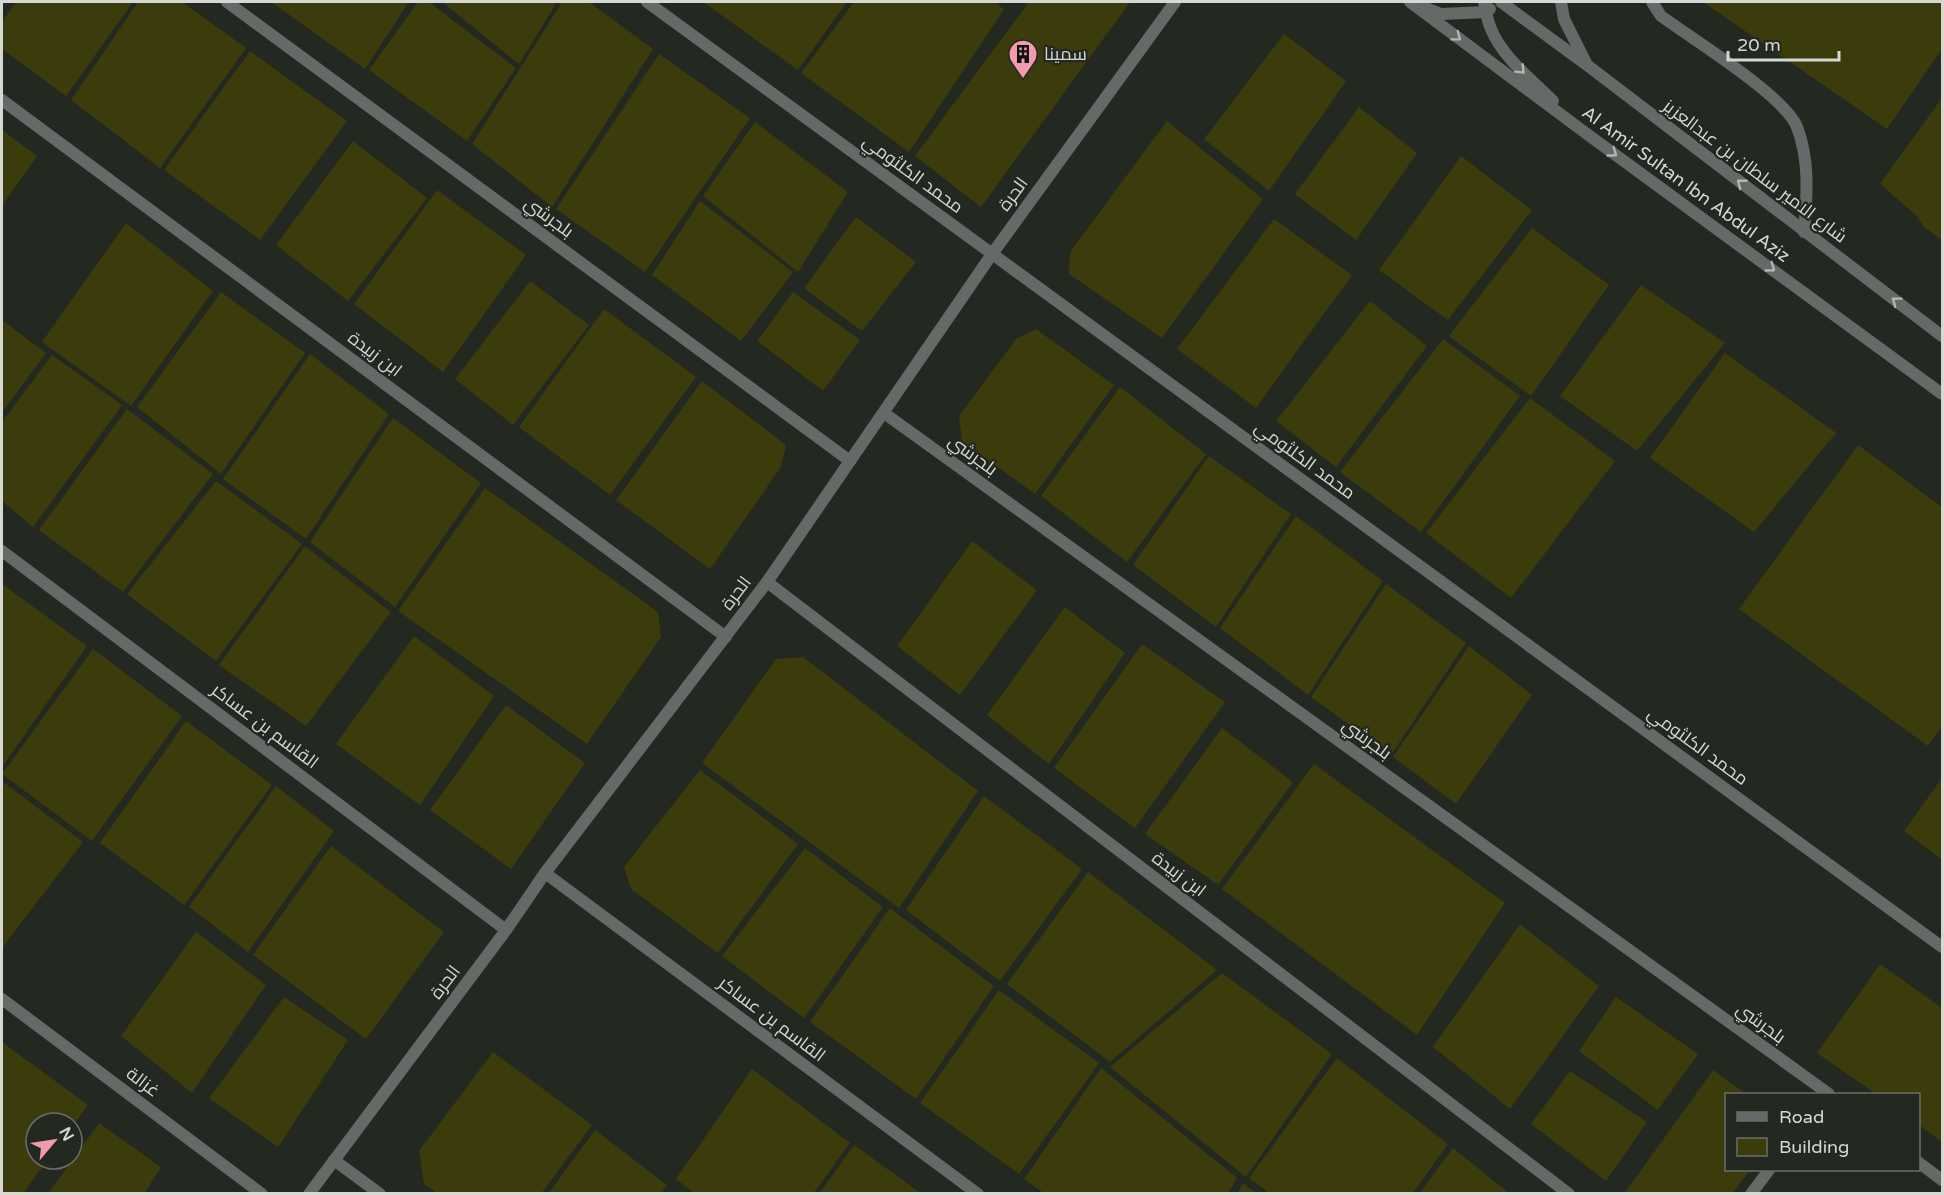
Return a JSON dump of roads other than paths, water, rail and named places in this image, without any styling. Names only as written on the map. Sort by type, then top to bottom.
[{"type":"street","name":"بلجرشي","points":[[227,2],[850,461]]},
{"type":"street","name":"محمد الكلثومي","points":[[647,2],[1942,947]]},
{"type":"street","name":"الحرة","points":[[309,1194],[506,930],[545,873],[767,582],[992,254],[1175,2]]},
{"type":"street","points":[[1411,2],[1441,14],[1503,2],[1587,65]]},
{"type":"street","name":"Al Amir Sultan Ibn Abdul Aziz","points":[[1411,2],[1942,394]]},
{"type":"street","name":"شارع الامير سلطان بن عبدالعزيز","points":[[1562,2],[1564,19],[1587,65],[1942,336]]},
{"type":"street","points":[[1652,2],[1661,16],[1772,95],[1796,124],[1806,157],[1808,188],[1804,232]]},
{"type":"street","points":[[1485,7],[1492,32],[1508,57],[1587,134]]},
{"type":"street","name":"ابن زبيدة","points":[[2,100],[726,637]]},
{"type":"street","name":"بلجرشي","points":[[884,413],[1826,1093]]},
{"type":"street","name":"القاسم بن عساكر","points":[[2,551],[506,930]]},
{"type":"street","name":"ابن زبيدة","points":[[767,582],[1569,1194]]},
{"type":"street","name":"القاسم بن عساكر","points":[[545,873],[978,1194]]},
{"type":"street","name":"غزالة","points":[[2,999],[262,1194]]},
{"type":"street","points":[[334,1160],[380,1194]]},
{"type":"street","points":[[1920,1164],[1942,1180]]},
{"type":"street","points":[[1751,1194],[1768,1171]]},
{"type":"place","name":"سمينا","points":[[1023,80]]}]
